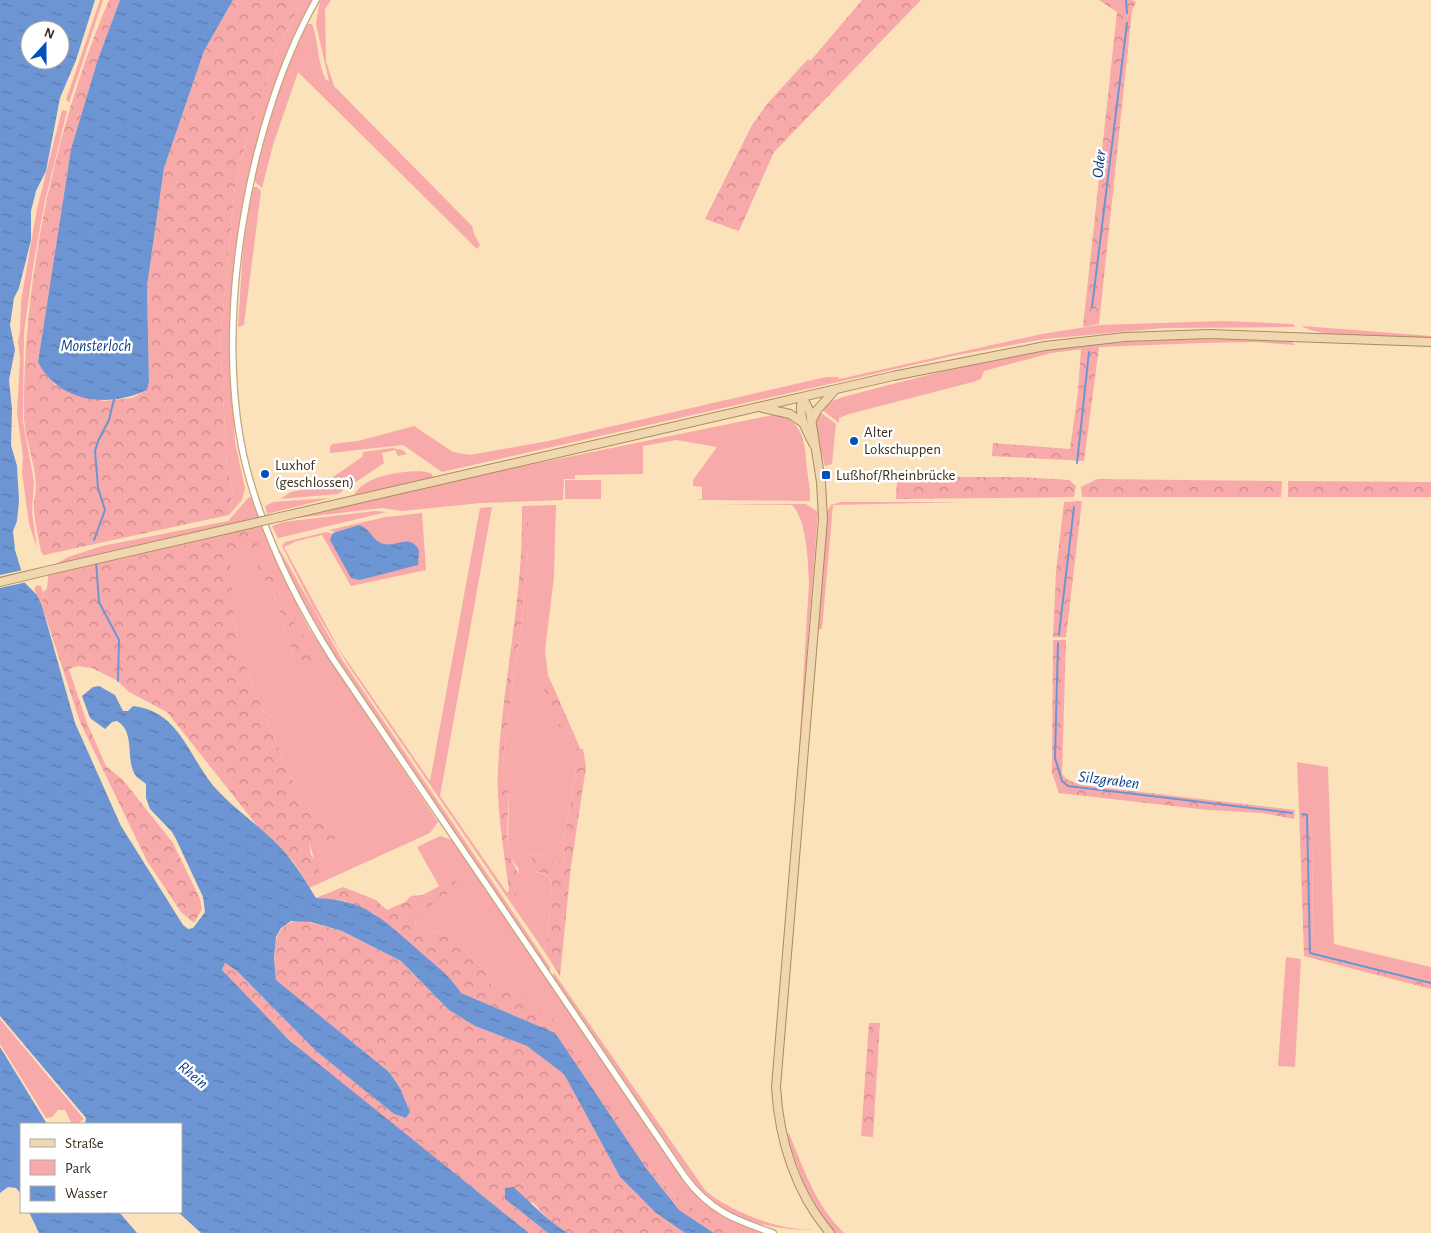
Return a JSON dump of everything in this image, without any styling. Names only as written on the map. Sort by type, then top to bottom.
[{"type":"main road","points":[[0,582],[761,407],[1019,350],[1125,338],[1209,334],[1431,342]]},
{"type":"main road","points":[[808,423],[817,410],[836,390]]},
{"type":"main road","points":[[803,398],[800,406],[808,423],[822,487],[822,528],[776,1086],[778,1120],[788,1156],[808,1201],[827,1232]]},
{"type":"main road","points":[[761,407],[793,415],[808,423]]},
{"type":"street","points":[[316,0],[287,62],[265,123],[250,180],[238,266],[234,340],[236,407],[247,470],[263,520],[284,572],[333,659],[685,1177],[704,1200],[724,1214],[774,1233]]},
{"type":"green space","points":[[100,0],[103,0],[69,103],[66,99]]},
{"type":"green space","points":[[109,0],[120,0],[98,59],[71,149],[38,362],[55,385],[104,401],[132,398],[147,390],[149,382],[147,286],[164,168],[204,51],[233,0],[303,0],[279,45],[241,159],[235,186],[220,341],[227,467],[233,490],[229,515],[44,555],[41,552],[35,521],[35,476],[24,418],[29,312],[36,258],[58,151],[90,48]]},
{"type":"green space","points":[[303,0],[313,0],[285,59],[267,107],[245,190],[240,224],[231,367],[235,442],[245,488],[242,500],[229,515],[233,490],[227,467],[220,341],[235,186],[241,159],[279,45]]},
{"type":"green space","points":[[320,0],[331,0],[325,9],[326,61],[334,86],[472,226],[480,245],[477,249],[298,72],[273,145],[262,188],[254,181],[260,148],[275,101],[293,54],[308,24],[312,24],[323,73],[326,80],[329,81],[316,24]]},
{"type":"green space","points":[[862,0],[921,0],[774,152],[739,231],[705,219],[752,125],[768,103],[808,59],[809,61],[812,59]]},
{"type":"green space","points":[[1099,0],[1132,0],[1136,2],[1132,11],[1099,324],[1083,327],[1117,12]]},
{"type":"green space","points":[[62,110],[67,111],[45,201],[24,332],[23,421],[34,482],[32,512],[37,548],[29,524],[22,472],[23,457],[17,413],[20,358],[18,341],[21,301],[37,209]]},
{"type":"green space","points":[[252,187],[257,187],[261,191],[244,325],[238,327],[243,249]]},
{"type":"green space","points":[[1224,321],[1293,324],[1295,327],[1164,328],[1045,339],[957,355],[442,472],[403,445],[330,453],[332,444],[358,441],[414,426],[453,452],[470,455],[548,441],[826,377],[838,377],[839,379],[1042,334],[1099,325]]},
{"type":"green space","points":[[1302,326],[1431,336],[1431,339],[1343,335],[1311,330]]},
{"type":"green space","points":[[1197,339],[1289,340],[1295,345],[1255,342],[1202,343],[1099,347],[1051,353],[984,371],[981,379],[973,382],[849,414],[839,418],[839,423],[821,409],[832,401],[920,377],[1022,354],[1066,347]]},
{"type":"green space","points":[[1099,347],[1084,461],[992,456],[993,443],[1070,449],[1078,392],[1081,349]]},
{"type":"green space","points":[[820,412],[836,424],[832,464],[825,466],[816,431],[817,418]]},
{"type":"green space","points":[[773,415],[790,416],[790,420],[802,436],[810,501],[697,500],[702,499],[702,487],[693,486],[693,480],[717,447],[676,440],[643,446],[643,474],[575,475],[575,479],[564,479],[563,500],[481,503],[402,511],[382,508],[289,519],[485,474]]},
{"type":"green space","points":[[392,448],[403,450],[407,454],[398,456],[395,450],[382,453],[384,463],[338,494],[280,499],[291,492],[320,486],[362,457],[363,452]]},
{"type":"green space","points":[[420,471],[431,473],[434,478],[354,495],[359,488],[374,479],[402,472]]},
{"type":"green space","points":[[897,477],[1020,477],[1069,480],[1076,486],[1074,497],[896,499]]},
{"type":"green space","points":[[1097,479],[1282,481],[1281,497],[1082,497],[1081,487]]},
{"type":"green space","points":[[565,480],[601,480],[601,499],[565,499]]},
{"type":"green space","points":[[1288,481],[1431,482],[1431,497],[1288,497]]},
{"type":"green space","points":[[249,497],[252,498],[284,579],[308,627],[438,822],[430,833],[309,888],[303,877],[318,873],[309,841],[337,837],[310,809],[290,776],[241,656],[234,624],[229,555],[243,549],[248,550],[274,595],[295,659],[318,661],[284,606],[252,531],[74,571],[59,578],[47,589],[49,568],[68,557],[102,546],[228,521]]},
{"type":"green space","points":[[331,498],[267,514],[265,506],[273,502]]},
{"type":"green space","points":[[1082,501],[1066,637],[1053,637],[1056,572],[1064,502]]},
{"type":"green space","points":[[841,502],[967,502],[833,505],[822,629],[818,629],[827,512],[831,505]]},
{"type":"green space","points":[[714,504],[806,504],[818,512],[798,768],[809,582],[806,542],[801,521],[792,505]]},
{"type":"green space","points":[[556,505],[554,576],[545,651],[548,675],[541,680],[566,731],[574,734],[580,748],[577,748],[576,770],[564,838],[563,860],[555,863],[545,856],[531,854],[538,873],[547,875],[552,884],[549,926],[544,951],[350,668],[313,607],[282,546],[285,542],[326,532],[338,535],[329,530],[386,517],[422,513],[426,570],[351,586],[322,535],[297,541],[284,547],[339,649],[430,781],[480,508],[492,507],[440,796],[512,900],[519,869],[509,856],[509,786],[502,778],[508,714],[522,618],[528,553],[528,521],[522,520],[522,506]]},
{"type":"green space","points":[[375,511],[387,512],[278,538],[272,526],[283,522]]},
{"type":"green space","points":[[522,520],[528,521],[528,553],[502,778],[509,786],[507,824],[509,854],[519,878],[517,892],[512,901],[507,893],[509,890],[499,814],[498,769],[503,706],[519,583]]},
{"type":"green space","points":[[252,530],[284,606],[319,661],[317,666],[299,664],[295,659],[274,595],[248,551],[243,549],[230,555],[234,624],[241,656],[290,776],[310,809],[337,837],[324,846],[309,841],[311,855],[319,864],[318,873],[303,877],[293,861],[259,828],[167,712],[129,692],[118,681],[92,668],[78,666],[69,669],[87,723],[106,766],[123,780],[173,843],[200,899],[202,909],[194,923],[181,912],[147,861],[80,722],[42,606],[43,592],[59,578],[74,571]]},
{"type":"green space","points":[[280,550],[343,661],[550,967],[549,973],[335,657],[294,585]]},
{"type":"green space","points":[[37,585],[41,586],[43,592],[42,606],[34,589]]},
{"type":"green space","points":[[1053,640],[1066,640],[1062,774],[1068,780],[1081,785],[1295,810],[1294,819],[1262,813],[1208,810],[1059,793],[1052,773]]},
{"type":"green space","points":[[548,675],[574,734],[560,728],[540,680]]},
{"type":"green space","points":[[576,748],[583,749],[586,767],[571,866],[560,976],[544,951],[549,926],[552,883],[547,875],[535,871],[531,854],[545,856],[555,863],[563,860],[564,838],[576,770]]},
{"type":"green space","points":[[1297,762],[1328,767],[1334,944],[1431,967],[1431,981],[1313,952],[1312,837],[1309,815],[1299,809]]},
{"type":"green space","points":[[1299,809],[1309,815],[1312,837],[1313,952],[1431,981],[1431,989],[1304,956]]},
{"type":"green space","points":[[440,836],[452,840],[693,1192],[720,1215],[765,1233],[729,1233],[673,1195],[516,995],[491,984],[486,972],[446,932],[423,933],[416,927],[415,916],[452,879],[439,886],[417,847]]},
{"type":"green space","points":[[452,879],[460,885],[415,916],[416,927],[423,933],[446,932],[486,972],[491,984],[516,995],[523,993],[555,1021],[654,1171],[673,1195],[730,1233],[714,1233],[679,1210],[646,1168],[555,1033],[461,993],[455,984],[434,964],[375,914],[345,901],[316,898],[343,887],[376,900],[387,910],[405,902],[411,896],[423,895]]},
{"type":"green space","points":[[301,920],[342,931],[401,961],[449,1010],[475,1026],[527,1046],[564,1074],[620,1177],[656,1213],[685,1233],[568,1233],[551,1223],[534,1203],[505,1199],[548,1233],[529,1233],[369,1108],[255,1007],[222,970],[225,963],[237,971],[316,1051],[394,1114],[406,1118],[410,1112],[400,1088],[389,1072],[276,981],[275,952],[278,934],[283,927],[291,922]]},
{"type":"green space","points":[[1286,957],[1301,959],[1295,1067],[1278,1066]]},
{"type":"green space","points":[[554,973],[705,1190],[726,1205],[756,1218],[786,1227],[812,1229],[805,1230],[783,1228],[745,1220],[724,1211],[702,1194],[552,977]]},
{"type":"green space","points":[[0,1019],[84,1119],[79,1123],[72,1123],[65,1110],[58,1110],[52,1117],[46,1118],[0,1044]]},
{"type":"green space","points":[[869,1023],[880,1023],[873,1137],[861,1136]]},
{"type":"green space","points":[[789,1133],[818,1199],[844,1233],[832,1233],[804,1184],[787,1137]]},
{"type":"water","name":"Rhein","points":[[0,0],[95,0],[76,60],[60,98],[46,171],[36,191],[31,211],[31,240],[19,288],[14,298],[10,325],[15,350],[9,380],[12,409],[11,445],[17,466],[19,501],[17,521],[13,531],[15,550],[25,583],[37,595],[42,606],[75,723],[121,826],[183,925],[188,929],[193,928],[205,912],[203,897],[172,832],[150,809],[146,798],[146,784],[135,775],[132,767],[128,738],[123,725],[117,721],[112,722],[105,729],[90,718],[82,696],[93,687],[99,686],[115,695],[123,711],[128,711],[133,706],[150,710],[163,717],[183,740],[219,792],[269,836],[288,856],[316,898],[348,902],[372,913],[393,928],[441,969],[461,993],[555,1033],[646,1168],[679,1210],[714,1233],[685,1233],[656,1213],[620,1177],[564,1074],[527,1046],[475,1026],[449,1010],[401,961],[342,931],[311,922],[291,921],[281,928],[276,937],[274,958],[276,980],[389,1072],[400,1088],[410,1112],[406,1118],[394,1114],[316,1051],[237,971],[225,963],[222,970],[289,1040],[529,1233],[201,1233],[179,1213],[182,1213],[182,1123],[85,1123],[86,1118],[0,1016]]},
{"type":"water","name":"Monsterloch","points":[[120,0],[233,0],[204,51],[164,168],[147,286],[149,382],[147,390],[132,396],[101,400],[72,394],[47,376],[38,362],[71,149],[98,59]]},
{"type":"water","points":[[359,525],[366,529],[380,543],[411,542],[419,550],[418,565],[360,580],[351,578],[330,540],[333,533]]},
{"type":"water","points":[[0,1047],[46,1123],[20,1123],[20,1193],[16,1188],[8,1187],[0,1193]]},
{"type":"water","points":[[513,1187],[546,1217],[568,1233],[548,1233],[505,1199],[505,1188]]},
{"type":"water","points":[[29,1213],[120,1213],[137,1233],[39,1233]]},
{"type":"pier","points":[[23,570],[27,582],[0,588],[0,575]]},
{"type":"waterway","name":"Oder","points":[[1126,0],[1127,13]]},
{"type":"waterway","name":"Oder","points":[[1092,307],[1127,23]]},
{"type":"waterway","name":"Silzgraben","points":[[1077,463],[1089,352]]},
{"type":"waterway","points":[[94,540],[105,510],[98,488],[95,451],[109,420],[114,399]]},
{"type":"waterway","name":"Silzgraben","points":[[1059,634],[1074,507]]},
{"type":"waterway","points":[[96,561],[99,602],[119,640],[118,681]]},
{"type":"waterway","name":"Silzgraben","points":[[1058,643],[1055,758],[1062,781],[1068,786],[1292,813]]},
{"type":"waterway","name":"Silzgraben","points":[[1302,814],[1307,815],[1310,953],[1431,983]]},
{"type":"place","name":"Alter Lokschuppen","points":[[854,441]]},
{"type":"place","name":"Luxhof (geschlossen)","points":[[265,474]]},
{"type":"place","name":"Lußhof/Rheinbrücke","points":[[826,475]]}]
